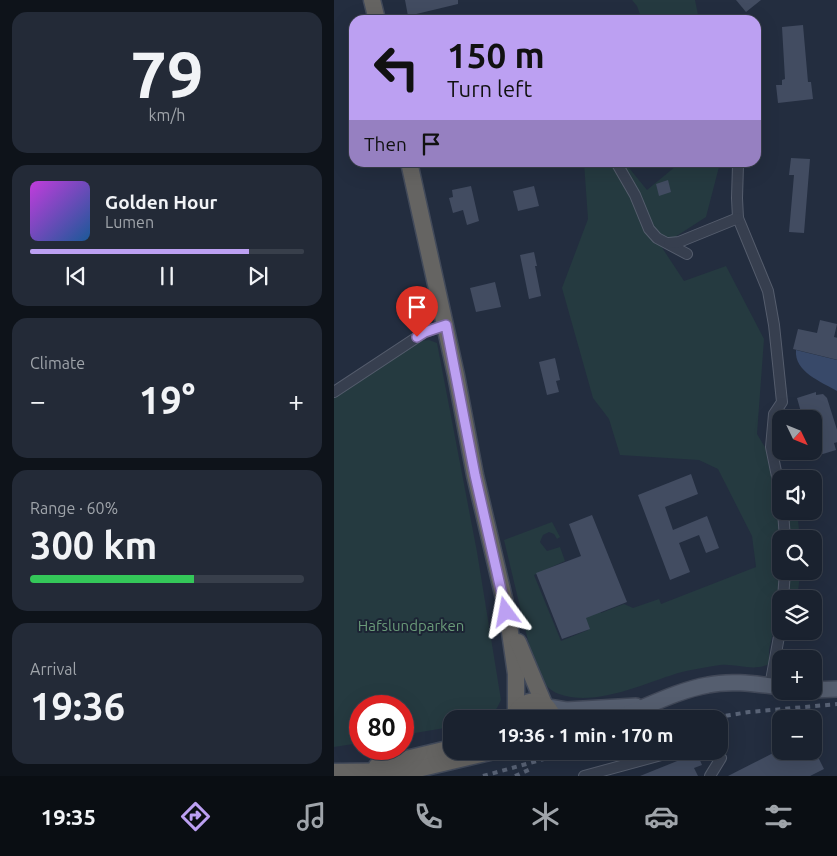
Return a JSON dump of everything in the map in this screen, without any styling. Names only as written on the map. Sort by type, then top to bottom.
[{"type":"highway","points":[[372,0],[375,15]]},
{"type":"highway","points":[[414,167],[475,475],[506,612],[516,674],[514,710]]},
{"type":"highway","points":[[506,612],[529,672],[548,710]]},
{"type":"highway","points":[[519,710],[526,702],[538,701],[548,710]]},
{"type":"highway","points":[[356,771],[443,750]]},
{"type":"highway","points":[[334,772],[389,773],[409,771],[456,760]]},
{"type":"main road","points":[[635,710],[686,690],[709,684],[737,682],[772,686]]},
{"type":"main road","points":[[566,710],[647,705]]},
{"type":"street","points":[[619,167],[635,195],[649,229],[657,238],[687,254]]},
{"type":"street","points":[[738,167],[738,218],[770,298],[774,325],[774,340],[782,402],[774,414],[771,447],[776,470]]},
{"type":"street","points":[[669,243],[679,242],[738,218]]},
{"type":"street","points":[[334,392],[425,332],[446,325]]},
{"type":"street","points":[[584,776],[643,760]]},
{"type":"street","points":[[710,776],[716,760]]},
{"type":"green space","points":[[632,0],[695,0],[698,15],[640,15],[637,6]]},
{"type":"green space","points":[[584,167],[628,167],[647,190],[675,167],[719,167],[706,217],[661,246],[684,281],[726,266],[764,339],[757,434],[779,470],[772,470],[772,520],[798,520],[799,530],[772,530],[772,580],[799,580],[798,590],[772,590],[772,637],[769,650],[769,664],[757,667],[720,665],[696,669],[621,692],[589,698],[573,697],[551,690],[535,670],[504,540],[552,522],[560,537],[557,539],[554,534],[549,532],[543,535],[540,542],[547,551],[560,547],[565,561],[534,575],[561,641],[588,630],[579,607],[596,600],[601,613],[624,604],[633,608],[659,599],[661,604],[756,567],[752,536],[718,469],[699,460],[620,455],[609,419],[593,398],[562,288],[588,219]]},
{"type":"green space","name":"Hafslundparken","points":[[429,340],[437,343],[477,552],[501,700],[495,710],[443,710],[443,728],[414,733],[414,695],[349,695],[349,745],[334,747],[334,398],[420,341]]},
{"type":"water","points":[[796,350],[837,360],[837,391],[804,370],[799,364]]},
{"type":"building","points":[[405,0],[458,0],[458,4],[408,15]]},
{"type":"building","points":[[736,0],[761,0],[746,12]]},
{"type":"building","points":[[803,25],[808,82],[811,82],[813,99],[778,103],[776,85],[782,85],[782,80],[785,79],[782,27]]},
{"type":"building","points":[[791,158],[810,159],[804,233],[789,232],[794,175],[789,175]]},
{"type":"building","points":[[668,180],[671,192],[659,196],[656,184]]},
{"type":"building","points":[[471,186],[479,221],[467,225],[463,210],[453,213],[449,198],[453,197],[452,190]]},
{"type":"building","points":[[534,186],[539,206],[518,211],[513,191]]},
{"type":"building","points":[[534,252],[541,296],[529,299],[520,255]]},
{"type":"building","points":[[495,282],[501,307],[476,312],[470,288]]},
{"type":"building","points":[[820,320],[837,324],[834,337],[838,338],[838,360],[793,349],[798,329],[817,333]]},
{"type":"building","points":[[555,358],[560,380],[556,381],[559,392],[547,395],[539,362]]},
{"type":"building","points":[[816,392],[816,395],[823,394],[827,398],[838,433],[838,442],[834,443],[836,450],[822,454],[822,410],[800,410],[797,398]]},
{"type":"building","points":[[691,474],[698,494],[665,507],[673,530],[707,516],[719,548],[706,553],[699,535],[679,543],[690,572],[670,580],[638,495]]},
{"type":"building","points":[[592,515],[627,602],[586,618],[590,629],[562,639],[536,573],[581,556],[569,524]]},
{"type":"building","points":[[772,754],[772,760],[820,760],[824,769],[810,776],[728,776]]},
{"type":"building","points":[[680,760],[700,760],[702,765],[694,768],[698,776],[640,776]]},
{"type":"railway","points":[[728,715],[838,704]]},
{"type":"railway","points":[[483,776],[541,760]]},
{"type":"railway","points":[[515,776],[533,768]]},
{"type":"route","points":[[417,337],[425,332],[446,325],[475,475],[506,612]]}]
